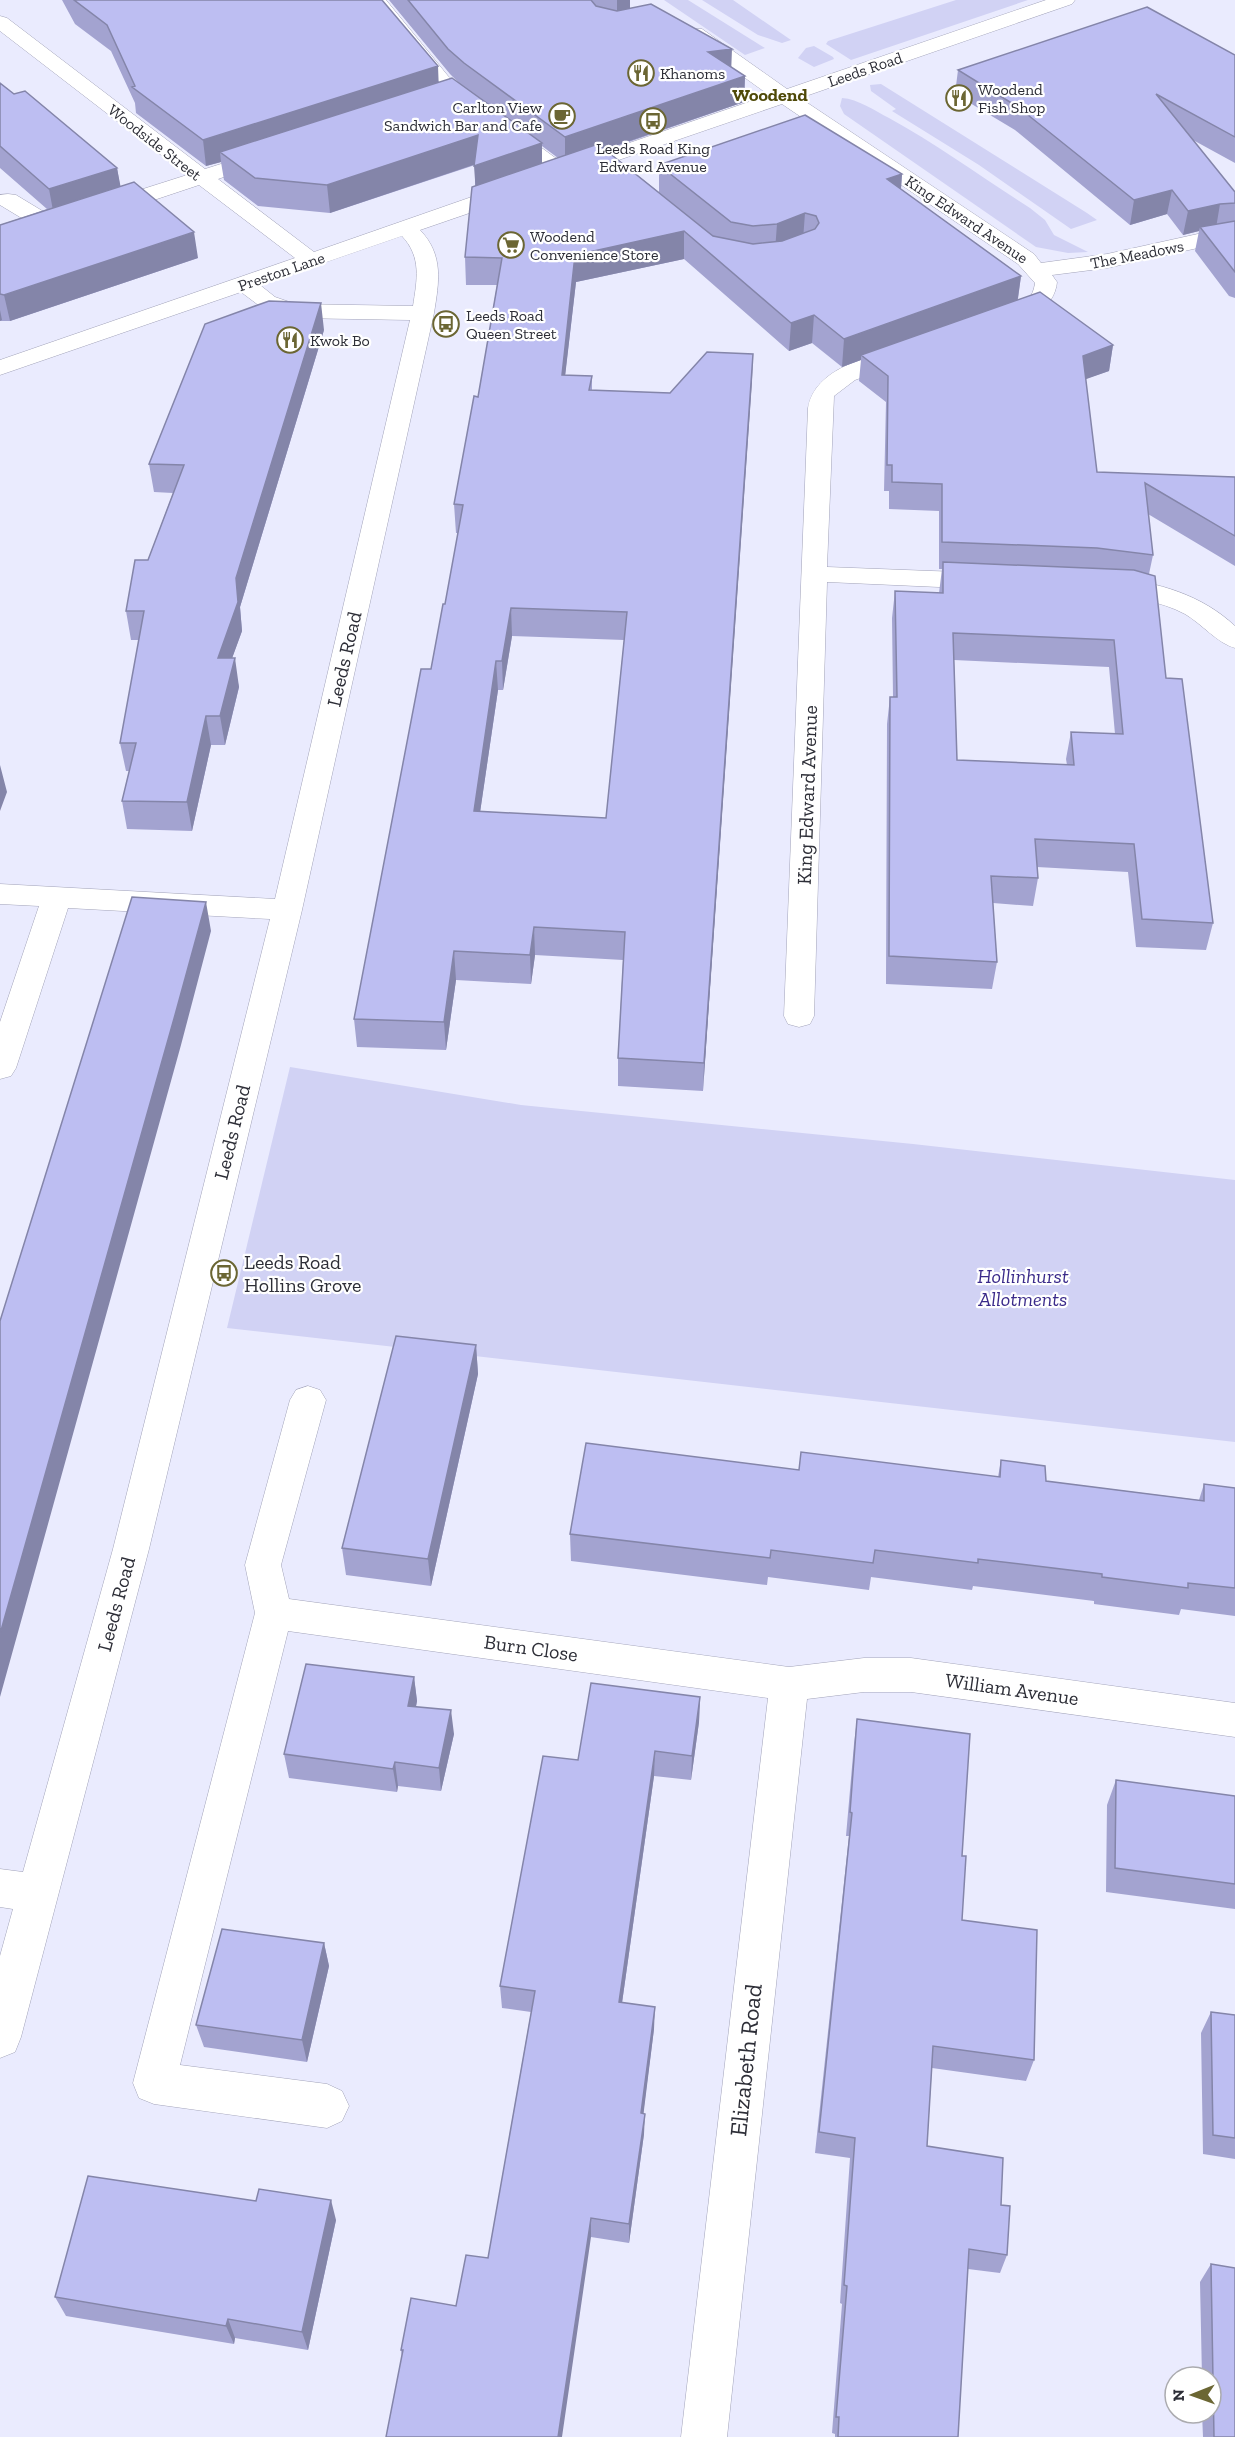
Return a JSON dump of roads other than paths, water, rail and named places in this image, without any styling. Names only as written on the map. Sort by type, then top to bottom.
[{"type":"street","points":[[376,0],[441,80],[457,95],[562,173]]},
{"type":"street","name":"Leeds Road","points":[[562,173],[1065,0]]},
{"type":"street","name":"Woodside Street","points":[[0,22],[311,260]]},
{"type":"street","points":[[686,27],[785,97]]},
{"type":"street","points":[[435,102],[457,95]]},
{"type":"street","name":"King Edward Avenue","points":[[785,97],[815,128],[1026,259],[1039,270],[1047,282],[1046,294],[1037,305],[1022,314],[988,326]]},
{"type":"street","points":[[8,200],[41,230],[290,148]]},
{"type":"street","points":[[602,160],[620,174]]},
{"type":"street","name":"Preston Lane","points":[[0,368],[562,173]]},
{"type":"street","name":"Leeds Road","points":[[0,2037],[18,1890],[131,1549],[288,910],[423,313],[430,271],[427,254],[418,239],[406,228]]},
{"type":"street","name":"The Meadows","points":[[1039,270],[1107,261],[1216,237],[1235,236]]},
{"type":"street","points":[[245,283],[263,302],[280,309],[423,313]]},
{"type":"street","name":"King Edward Avenue","points":[[799,1016],[820,408],[824,394],[836,381],[854,372],[921,349]]},
{"type":"street","points":[[815,574],[1012,582]]},
{"type":"street","points":[[1094,585],[1129,587],[1162,595],[1192,607],[1218,623],[1235,640]]},
{"type":"street","points":[[0,894],[288,910]]},
{"type":"street","points":[[0,1068],[57,897]]},
{"type":"street","points":[[308,1400],[263,1565],[274,1612],[199,1914],[154,2083],[327,2106]]},
{"type":"street","name":"Burn Close","points":[[274,1612],[789,1684]]},
{"type":"street","name":"William Avenue","points":[[789,1684],[864,1675],[911,1675],[1235,1720]]},
{"type":"street","name":"Elizabeth Road","points":[[704,2437],[789,1684]]},
{"type":"place","name":"Khanoms","points":[[641,73]]},
{"type":"place","name":"Woodend Fish Shop","points":[[959,98]]},
{"type":"place","name":"Carlton View Sandwich Bar and Cafe","points":[[562,116]]},
{"type":"place","name":"Leeds Road King Edward Avenue","points":[[653,121]]},
{"type":"place","name":"Woodend Convenience Store","points":[[511,245]]},
{"type":"place","name":"Leeds Road Queen Street","points":[[446,324]]},
{"type":"place","name":"Kwok Bo","points":[[290,340]]},
{"type":"place","name":"Leeds Road Hollins Grove","points":[[224,1273]]},
{"type":"district","name":"Woodend","points":[[770,95]]},
{"type":"park label","name":"Hollinhurst Allotments","points":[[1023,1288]]}]
